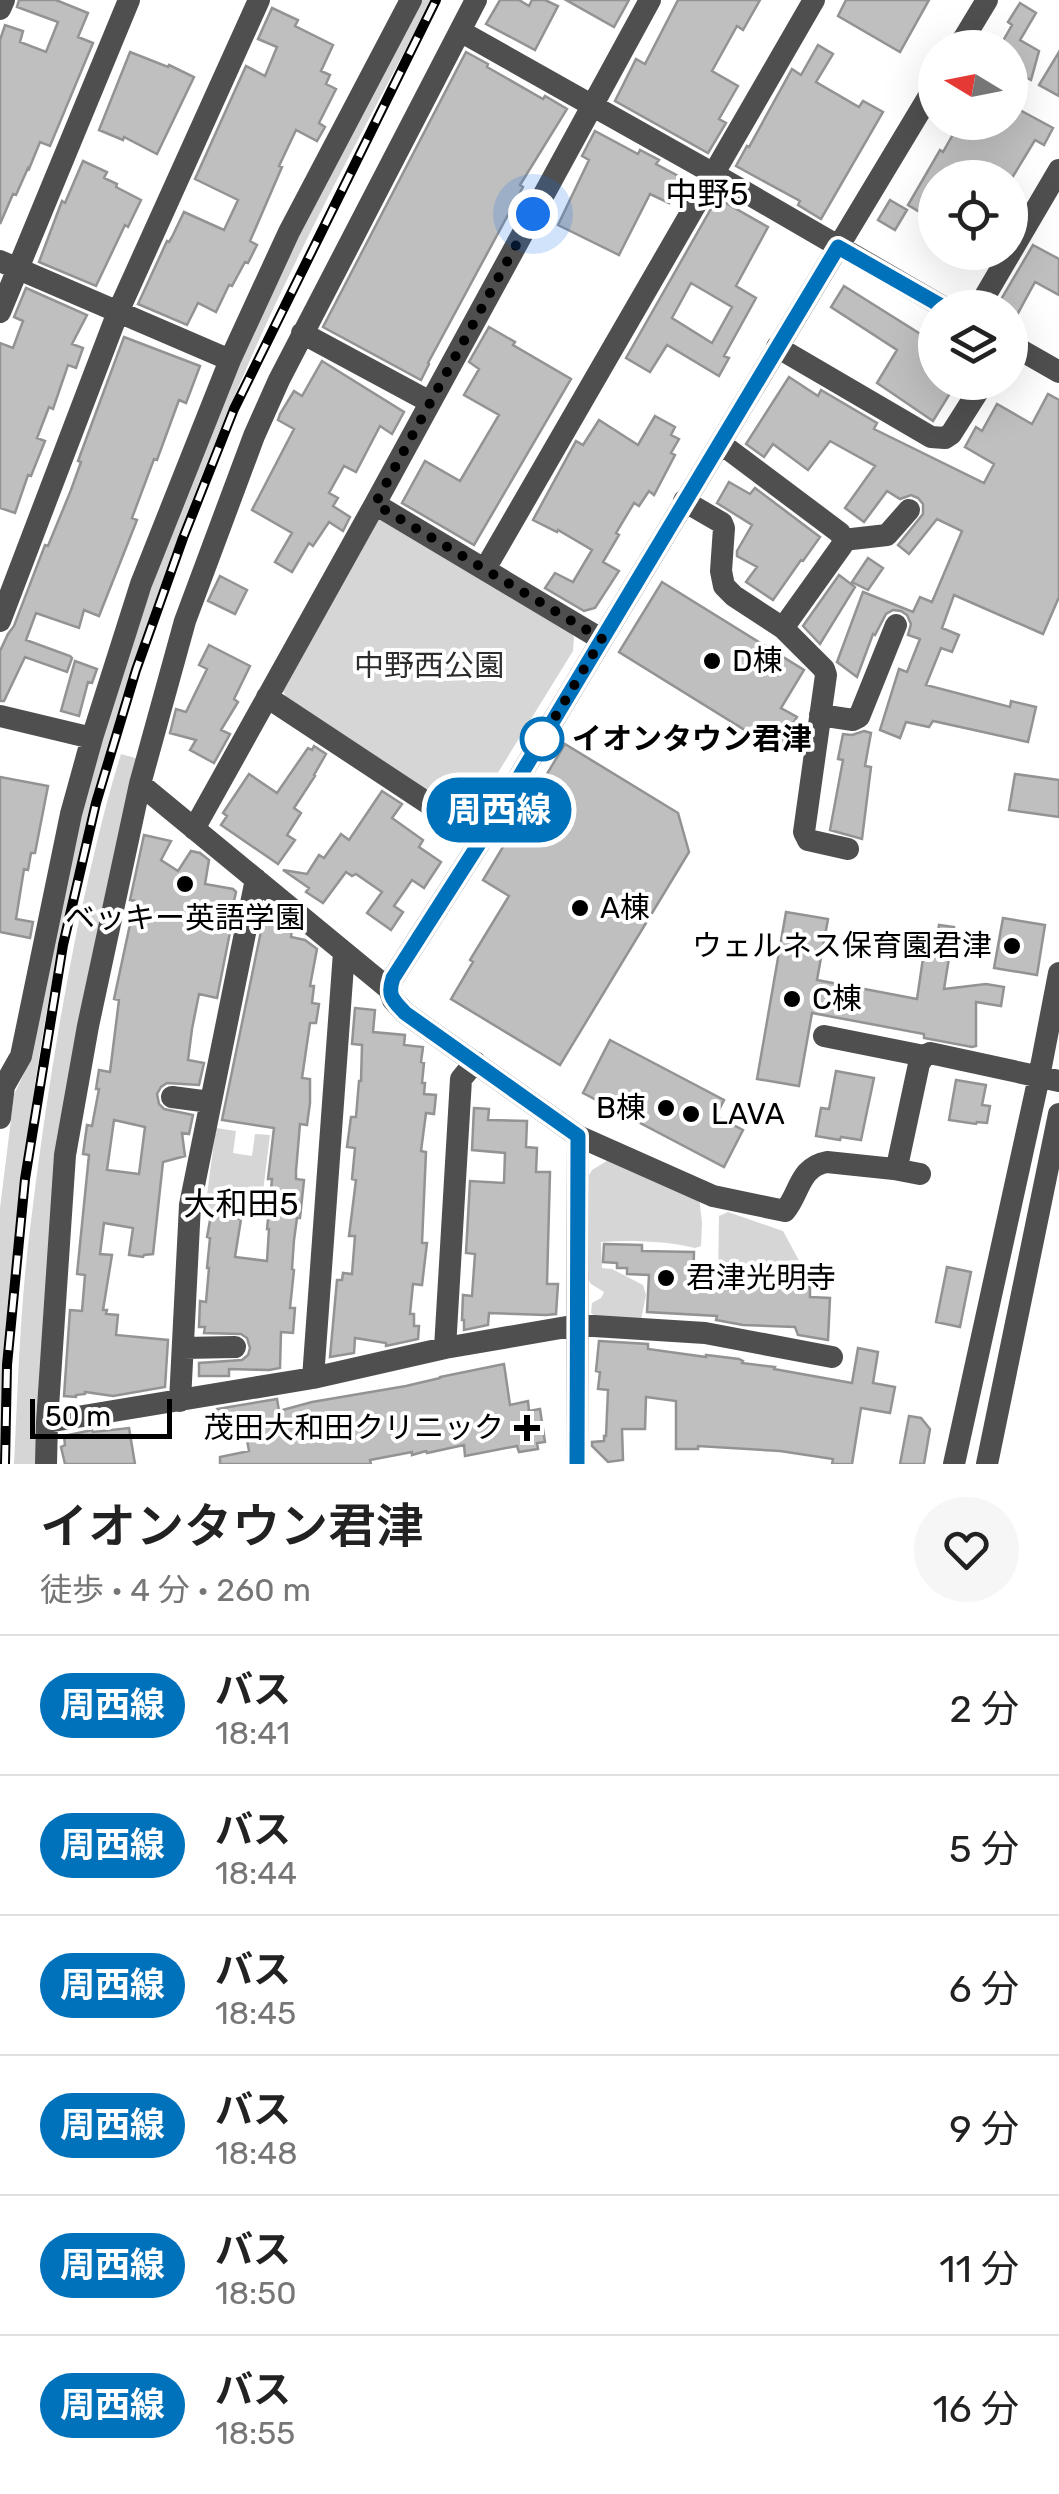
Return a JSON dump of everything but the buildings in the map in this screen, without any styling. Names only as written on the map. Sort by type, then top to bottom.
[{"type":"street","points":[[0,9],[4,0]]},
{"type":"street","points":[[0,312],[9,264],[130,0]]},
{"type":"street","points":[[0,621],[118,312],[260,0]]},
{"type":"street","points":[[0,1118],[7,1066],[21,1056],[92,738],[142,584],[230,360],[288,232],[411,0]]},
{"type":"street","points":[[46,1464],[65,1155],[88,1026],[140,784],[184,621],[254,436],[302,332],[476,0]]},
{"type":"street","points":[[194,829],[650,0]]},
{"type":"street","points":[[484,569],[814,0]]},
{"type":"street","points":[[969,30],[987,0]]},
{"type":"street","points":[[460,31],[918,293]]},
{"type":"street","points":[[918,114],[482,839],[393,978],[390,989],[393,1000],[405,1013],[578,1136],[713,1196],[785,1212],[800,1180],[816,1164],[920,1174]]},
{"type":"street","points":[[989,290],[1059,170]]},
{"type":"street","points":[[9,264],[230,360]]},
{"type":"street","points":[[302,332],[430,402]]},
{"type":"street","points":[[778,347],[931,437],[945,438],[951,434],[973,400]]},
{"type":"street","points":[[1028,354],[1059,372]]},
{"type":"street","points":[[720,443],[840,532],[843,540],[784,628]]},
{"type":"street","points":[[684,501],[722,523],[724,586],[784,628],[824,669],[804,832],[808,840],[848,850]]},
{"type":"street","points":[[375,504],[602,639]]},
{"type":"street","points":[[843,540],[887,535],[908,510]]},
{"type":"street","points":[[820,715],[859,718],[896,625]]},
{"type":"street","points":[[268,696],[482,839]]},
{"type":"street","points":[[0,716],[92,738]]},
{"type":"street","points":[[140,784],[390,989]]},
{"type":"street","points":[[180,1402],[190,1205],[256,880]]},
{"type":"street","points":[[313,1378],[344,952]]},
{"type":"street","points":[[954,1464],[1006,1184],[1049,1079],[1059,973]]},
{"type":"street","points":[[824,1036],[924,1056]]},
{"type":"street","points":[[894,1169],[924,1056],[930,1053],[1049,1079]]},
{"type":"street","points":[[445,1348],[461,1078],[475,1062]]},
{"type":"street","points":[[172,1097],[210,1102]]},
{"type":"street","points":[[987,1464],[1059,1114]]},
{"type":"street","points":[[577,1464],[578,1136]]},
{"type":"street","points":[[47,1422],[313,1378],[445,1348],[578,1325],[706,1333],[832,1357]]},
{"type":"street","points":[[182,1348],[235,1347]]},
{"type":"green space","points":[[420,0],[432,0],[311,232],[214,445],[160,588],[112,734],[73,882],[40,1050],[6,1333],[0,1464],[0,1208],[14,1095],[26,1069],[59,901],[102,730],[198,454],[292,243]]},
{"type":"green space","name":"中野西公園","points":[[380,519],[571,628],[574,638],[573,651],[478,805],[467,813],[459,814],[287,699],[283,691]]},
{"type":"green space","points":[[121,754],[139,759],[87,987],[38,1464],[14,1464],[27,1258],[51,1079],[77,930]]},
{"type":"green space","points":[[216,1128],[236,1131],[233,1153],[252,1156],[255,1134],[270,1135],[260,1216],[205,1209]]},
{"type":"green space","points":[[615,1156],[699,1196],[701,1246],[601,1242],[602,1268],[643,1285],[646,1295],[641,1320],[599,1319],[591,1313],[592,1303],[604,1292],[591,1284],[584,1273],[586,1180],[592,1170]]},
{"type":"green space","points":[[728,1212],[783,1231],[802,1266],[798,1282],[718,1279],[719,1216]]},
{"type":"railway","points":[[5,1464],[7,1365],[25,1179],[63,945],[96,803],[136,670],[234,409],[436,0]]},
{"type":"bus line","name":"周西線","points":[[577,1464],[578,1136],[405,1013],[393,1000],[393,978],[482,839],[838,247],[918,293]]},
{"type":"place","name":"D棟","points":[[712,661]]},
{"type":"place","name":"イオンタウン君津","points":[[542,739]]},
{"type":"place","name":"ベッキー英語学園","points":[[185,884]]},
{"type":"place","name":"A棟","points":[[580,908]]},
{"type":"place","name":"ウェルネス保育園君津","points":[[1012,946]]},
{"type":"place","name":"C棟","points":[[792,999]]},
{"type":"place","name":"B棟","points":[[666,1108]]},
{"type":"place","name":"LAVA","points":[[691,1114]]},
{"type":"place","name":"君津光明寺","points":[[666,1278]]},
{"type":"place","name":"茂田大和田クリニック","points":[[527,1428]]},
{"type":"district","name":"中野5","points":[[707,194]]},
{"type":"district","name":"大和田5","points":[[241,1204]]},
{"type":"route","points":[[533,214],[375,504],[602,639],[536,749],[542,739]]}]
